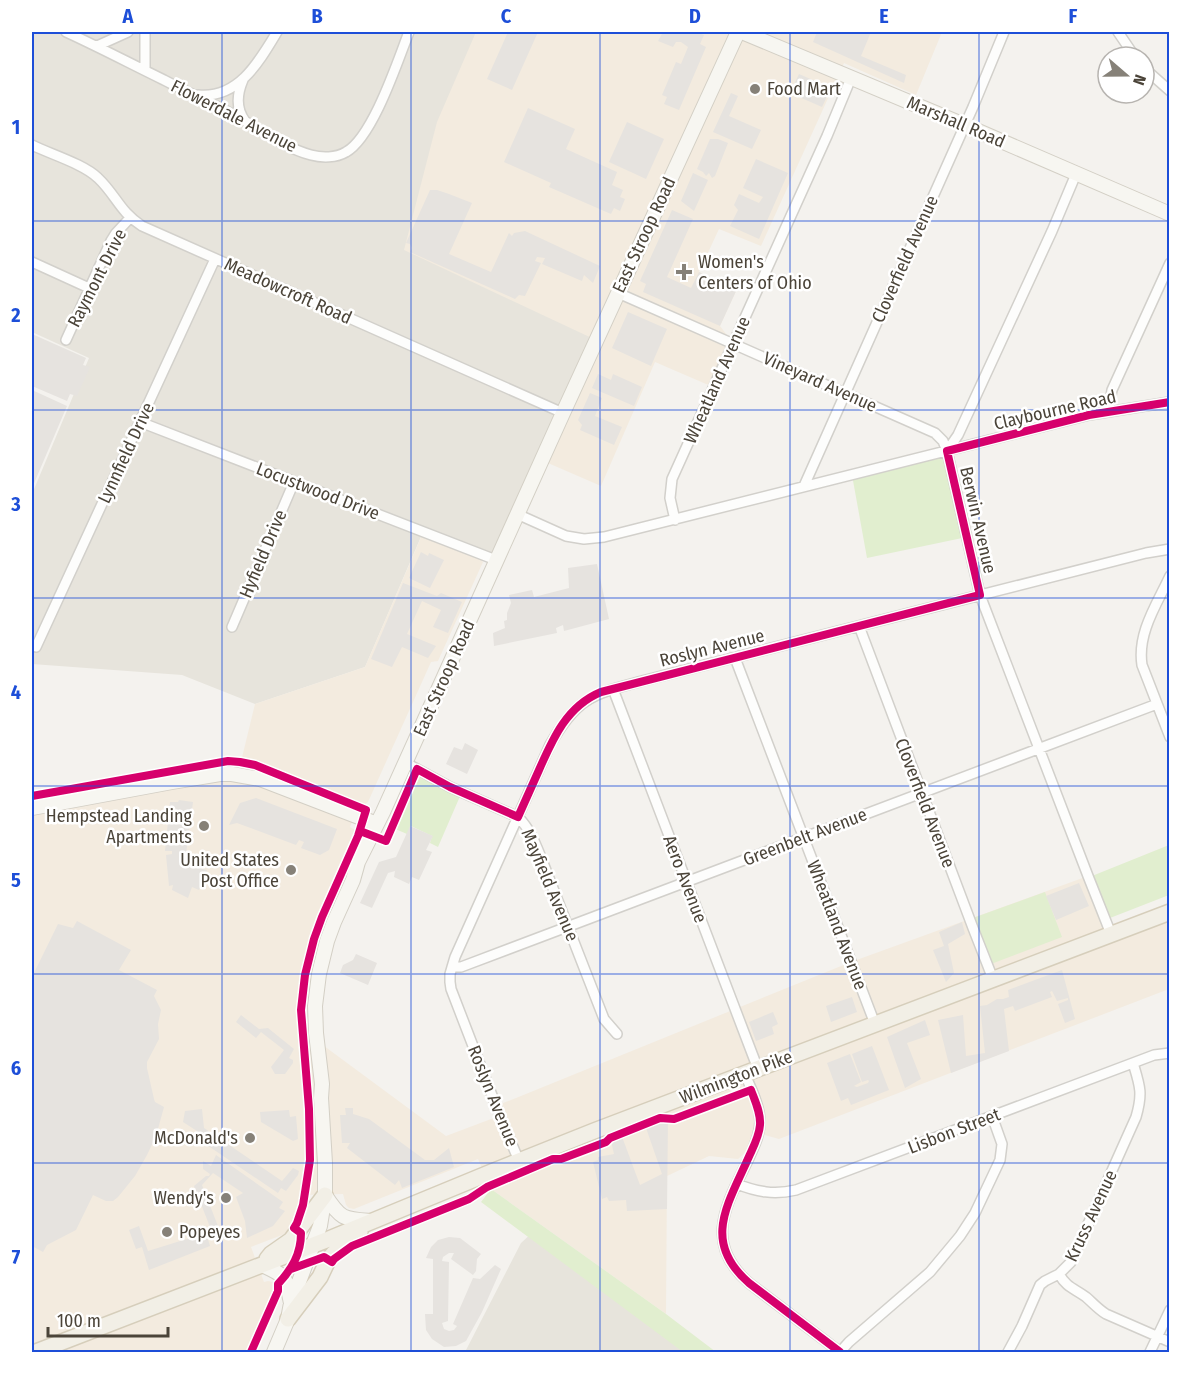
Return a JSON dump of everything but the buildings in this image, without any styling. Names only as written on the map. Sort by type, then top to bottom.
[{"type":"main road","name":"Marshall Road","points":[[740,32],[1170,214]]},
{"type":"main road","name":"East Stroop Road","points":[[274,1353],[320,1226],[325,1195],[322,1084],[316,1015],[317,986],[330,932],[353,880],[358,862],[406,762],[618,292],[740,32]]},
{"type":"main road","points":[[32,808],[172,782],[232,774],[260,779],[376,824]]},
{"type":"main road","name":"Wilmington Pike","points":[[36,1353],[313,1246],[519,1161],[1170,912]]},
{"type":"main road","points":[[291,1303],[284,1277],[262,1265],[271,1254],[291,1240],[325,1195],[333,1209],[347,1219],[372,1221]]},
{"type":"main road","points":[[288,1319],[320,1277],[334,1253],[372,1221]]},
{"type":"street","name":"Flowerdale Avenue","points":[[66,32],[247,122],[280,142],[310,155],[330,157],[346,152],[358,142],[365,132],[392,78],[409,32]]},
{"type":"street","points":[[97,46],[128,32]]},
{"type":"street","points":[[145,32],[145,70]]},
{"type":"street","points":[[247,122],[242,117],[238,104],[239,90],[277,32]]},
{"type":"street","name":"Cloverfield Avenue","points":[[804,486],[1004,32]]},
{"type":"street","points":[[1118,32],[1127,45]]},
{"type":"street","name":"Wheatland Avenue","points":[[675,520],[670,498],[672,479],[850,78]]},
{"type":"street","points":[[1156,79],[1170,91]]},
{"type":"street","points":[[190,93],[215,94],[243,81]]},
{"type":"street","name":"Meadowcroft Road","points":[[32,145],[96,176],[130,218],[142,226],[563,413]]},
{"type":"street","name":"Berwin Avenue","points":[[1076,174],[958,435],[947,451],[980,595],[1111,934]]},
{"type":"street","name":"Raymont Drive","points":[[66,340],[116,232],[130,218]]},
{"type":"street","name":"Lynnfield Drive","points":[[36,647],[215,259]]},
{"type":"street","points":[[32,262],[89,288]]},
{"type":"street","points":[[1107,412],[1112,390],[1170,263]]},
{"type":"street","name":"Vineyard Avenue","points":[[618,292],[935,433],[943,441],[947,451]]},
{"type":"street","name":"Claybourne Road","points":[[517,514],[555,532],[578,539],[604,537],[1089,415],[1170,402]]},
{"type":"street","name":"Locustwood Drive","points":[[140,422],[496,560]]},
{"type":"street","name":"Hyfield Drive","points":[[232,627],[294,482]]},
{"type":"street","name":"Roslyn Avenue","points":[[519,1161],[450,982],[452,967],[474,914],[550,745],[568,716],[596,694],[613,689],[1146,553],[1170,549]]},
{"type":"street","points":[[1170,576],[1141,644],[1142,665],[1170,737]]},
{"type":"street","name":"Cloverfield Avenue","points":[[859,626],[993,979]]},
{"type":"street","name":"Wheatland Avenue","points":[[735,658],[875,1024]]},
{"type":"street","name":"Aero Avenue","points":[[613,689],[687,882],[751,1072],[760,1124],[755,1144],[726,1209],[722,1235],[727,1256],[749,1283],[840,1353]]},
{"type":"street","name":"Greenbelt Avenue","points":[[452,967],[461,967],[1157,704]]},
{"type":"street","name":"Mayfield Avenue","points":[[406,762],[450,787],[518,817],[526,825],[532,835],[604,1019],[617,1034]]},
{"type":"street","name":"Lisbon Street","points":[[737,1184],[773,1194],[796,1190],[1154,1055],[1170,1053]]},
{"type":"street","name":"Kruss Avenue","points":[[1008,1353],[1040,1286],[1059,1274],[1071,1262],[1136,1117],[1141,1094],[1133,1063]]},
{"type":"street","points":[[840,1353],[849,1342],[930,1272],[970,1221],[1000,1160],[1002,1144],[992,1116]]},
{"type":"street","points":[[1059,1274],[1064,1283],[1106,1314],[1170,1342]]},
{"type":"street","points":[[1150,1353],[1170,1310]]},
{"type":"shaded area","points":[[32,32],[477,32],[596,340],[496,560],[423,532],[365,667],[255,704],[182,675],[32,664],[32,494],[89,358],[32,332]]},
{"type":"shaded area","points":[[476,32],[942,32],[916,95],[844,63],[761,246],[719,229],[699,272],[737,289],[720,326],[733,343],[713,387],[655,362],[601,486],[541,460],[596,340],[404,250],[437,122]]},
{"type":"shaded area","points":[[508,32],[538,32],[512,90],[487,79]]},
{"type":"shaded area","points":[[663,32],[696,32],[704,35],[700,44],[706,47],[679,110],[664,104],[667,97],[662,95],[676,62],[681,64],[688,47],[681,42],[676,42],[673,47],[658,41]]},
{"type":"shaded area","points":[[817,32],[871,32],[861,56],[906,75],[904,83],[813,42]]},
{"type":"shaded area","points":[[799,74],[831,88],[822,107],[790,93]]},
{"type":"shaded area","points":[[731,93],[738,96],[729,116],[761,130],[752,149],[713,132]]},
{"type":"shaded area","points":[[528,108],[575,129],[566,149],[617,172],[612,185],[623,190],[620,197],[625,199],[620,211],[614,208],[611,214],[549,187],[551,183],[504,162]]},
{"type":"shaded area","points":[[627,122],[664,139],[646,179],[609,162]]},
{"type":"shaded area","points":[[710,139],[728,143],[715,176],[712,178],[709,173],[706,176],[697,169]]},
{"type":"shaded area","points":[[756,159],[788,173],[759,239],[730,226],[738,210],[734,205],[739,194],[759,203],[763,197],[743,188]]},
{"type":"shaded area","points":[[693,173],[708,180],[694,211],[681,201]]},
{"type":"shaded area","points":[[430,190],[437,190],[472,203],[449,254],[491,272],[509,233],[512,236],[514,233],[525,231],[600,266],[593,283],[584,275],[582,281],[542,264],[545,258],[537,257],[535,261],[541,263],[525,296],[519,295],[515,299],[410,252],[412,248],[406,243]]},
{"type":"shaded area","points":[[672,210],[693,219],[667,277],[691,288],[699,272],[737,289],[720,326],[643,292],[646,284],[640,281]]},
{"type":"shaded area","points":[[628,312],[667,329],[651,366],[612,348]]},
{"type":"shaded area","points":[[32,334],[86,358],[83,365],[90,367],[77,396],[70,394],[67,401],[32,386]]},
{"type":"shaded area","points":[[598,374],[611,380],[613,374],[642,387],[634,406],[592,388]]},
{"type":"shaded area","points":[[32,390],[67,406],[32,488]]},
{"type":"shaded area","points":[[590,393],[602,398],[595,416],[622,427],[614,445],[580,430],[582,425],[578,420]]},
{"type":"shaded area","points":[[422,535],[478,557],[483,562],[438,661],[431,662],[368,802],[359,805],[350,827],[355,830],[356,835],[309,942],[302,977],[297,1026],[446,1136],[499,1116],[496,1106],[851,962],[1088,876],[1111,934],[1169,912],[1169,989],[779,1139],[765,1135],[738,1159],[709,1156],[667,1176],[666,1314],[491,1189],[478,1159],[354,1209],[346,1205],[343,1194],[304,1195],[298,1215],[289,1230],[251,1247],[264,1282],[273,1282],[276,1285],[247,1352],[32,1352],[32,808],[238,774],[255,704],[365,667]]},
{"type":"shaded area","points":[[421,552],[444,560],[430,588],[409,578]]},
{"type":"shaded area","points":[[597,564],[609,619],[564,631],[563,625],[556,628],[557,633],[494,646],[493,633],[505,628],[504,621],[507,620],[511,603],[509,595],[532,590],[534,597],[569,588],[568,568]]},
{"type":"shaded area","points":[[403,583],[437,596],[441,593],[462,602],[448,633],[433,627],[441,610],[422,601],[407,634],[436,646],[428,658],[402,647],[392,667],[371,659]]},
{"type":"shaded area","points":[[465,743],[478,750],[467,774],[446,764],[454,747],[462,750]]},
{"type":"shaded area","points":[[256,798],[337,829],[329,850],[320,855],[301,848],[304,842],[299,840],[296,845],[237,823],[229,825],[240,803]]},
{"type":"shaded area","points":[[179,800],[193,802],[186,854],[180,855],[182,862],[185,863],[186,856],[204,858],[202,869],[207,870],[199,890],[192,887],[188,898],[172,890],[173,885],[169,886],[166,855],[172,854],[172,851],[165,851],[170,802]]},
{"type":"shaded area","points":[[410,826],[433,836],[426,850],[432,852],[419,880],[412,877],[409,884],[394,877],[395,871],[388,873],[372,908],[360,903],[379,862],[396,857]]},
{"type":"shaded area","points":[[1079,883],[1089,906],[1056,920],[1046,896]]},
{"type":"shaded area","points":[[77,921],[131,950],[119,970],[157,990],[154,996],[161,1010],[158,1024],[159,1039],[147,1062],[147,1068],[155,1102],[164,1107],[156,1136],[147,1155],[135,1176],[118,1197],[113,1201],[106,1201],[93,1195],[76,1230],[47,1245],[43,1252],[32,1246],[32,977],[58,924],[73,928]]},
{"type":"shaded area","points":[[962,922],[965,934],[948,944],[954,973],[946,982],[933,950],[944,946],[939,932]]},
{"type":"shaded area","points":[[356,954],[377,963],[368,985],[340,973],[343,965],[353,960]]},
{"type":"shaded area","points":[[1062,970],[1075,1019],[1065,1023],[1058,1004],[1068,998],[1057,1001],[1052,991],[1050,992],[1052,997],[1015,1011],[1013,1006],[1004,1009],[1009,1051],[951,1073],[938,1020],[963,1015],[966,1056],[985,1053],[980,1006],[1009,997],[1008,990]]},
{"type":"shaded area","points":[[852,997],[857,1012],[831,1022],[826,1006]]},
{"type":"shaded area","points":[[773,1012],[778,1024],[772,1027],[774,1034],[756,1041],[749,1022]]},
{"type":"shaded area","points":[[241,1015],[259,1029],[268,1028],[294,1049],[289,1058],[293,1060],[293,1063],[285,1074],[275,1074],[271,1067],[284,1050],[261,1032],[256,1038],[236,1022]]},
{"type":"shaded area","points":[[925,1020],[930,1035],[907,1043],[921,1079],[905,1088],[887,1037]]},
{"type":"shaded area","points":[[872,1046],[889,1090],[851,1105],[848,1098],[841,1101],[827,1063],[850,1054],[861,1082],[854,1086],[868,1083],[868,1080],[862,1082],[852,1054]]},
{"type":"shaded area","points":[[345,1108],[353,1108],[353,1114],[369,1119],[425,1160],[434,1160],[449,1148],[454,1167],[402,1188],[399,1180],[395,1185],[347,1148],[350,1143],[342,1143],[340,1115],[346,1115]]},
{"type":"shaded area","points":[[202,1109],[204,1128],[282,1181],[293,1168],[299,1171],[286,1191],[281,1188],[278,1193],[195,1137],[197,1131],[183,1122],[185,1111]]},
{"type":"shaded area","points":[[289,1110],[290,1117],[296,1116],[298,1139],[293,1141],[261,1122],[260,1112]]},
{"type":"shaded area","points":[[661,1119],[668,1120],[667,1209],[627,1211],[626,1200],[609,1201],[607,1197],[602,1199],[593,1162],[598,1160],[598,1157],[614,1154],[611,1141],[621,1134],[640,1185],[662,1174],[645,1125]]},
{"type":"shaded area","points":[[216,1155],[283,1202],[279,1208],[285,1211],[273,1226],[247,1238],[245,1221],[236,1197],[243,1193],[213,1173],[202,1185],[223,1239],[217,1245],[194,1186],[210,1174],[203,1169],[203,1161],[211,1166]]},
{"type":"shaded area","points":[[139,1226],[148,1251],[206,1233],[210,1246],[149,1270],[142,1247],[136,1249],[129,1230]]},
{"type":"shaded area","points":[[534,1231],[693,1352],[465,1352],[521,1243]]},
{"type":"shaded area","points":[[449,1237],[460,1238],[481,1254],[477,1259],[476,1271],[473,1275],[451,1259],[454,1253],[443,1257],[442,1261],[449,1262],[448,1321],[442,1323],[444,1329],[454,1330],[457,1326],[453,1324],[473,1278],[480,1279],[495,1265],[501,1269],[466,1341],[456,1346],[444,1347],[432,1339],[426,1330],[425,1314],[433,1314],[433,1259],[426,1258],[431,1247],[438,1240]]},
{"type":"green space","points":[[947,451],[967,537],[867,558],[852,475]]},
{"type":"green space","points":[[418,776],[461,794],[438,847],[430,843],[432,836],[411,826],[407,834],[393,828]]},
{"type":"green space","points":[[1169,845],[1169,895],[1110,918],[1092,876]]},
{"type":"green space","points":[[1045,892],[1062,937],[991,964],[973,918]]},
{"type":"green space","points":[[491,1189],[716,1352],[683,1352],[481,1202]]},
{"type":"cycle path","points":[[360,831],[386,841],[417,769],[450,787],[518,817],[562,724],[579,706],[601,692],[980,595],[947,451],[1089,415],[1170,402]]},
{"type":"cycle path","points":[[32,796],[228,761],[255,765],[366,810],[358,836],[322,917],[305,975],[301,1010],[309,1109],[310,1160],[303,1205],[294,1228],[301,1233],[299,1248],[288,1273],[278,1284],[278,1291],[251,1352]]},
{"type":"cycle path","points":[[291,1269],[324,1257],[332,1262],[352,1246],[469,1199],[487,1187],[553,1159],[561,1159],[606,1142],[610,1138],[660,1118],[674,1119],[751,1090],[759,1112],[759,1130],[726,1209],[723,1224],[726,1254],[749,1283],[840,1352]]},
{"type":"place","name":"Food Mart","points":[[755,89]]},
{"type":"place","name":"Women's Centers of Ohio","points":[[684,272]]},
{"type":"place","name":"Hempstead Landing Apartments","points":[[204,826]]},
{"type":"place","name":"United States Post Office","points":[[291,870]]},
{"type":"place","name":"McDonald's","points":[[250,1138]]},
{"type":"place","name":"Wendy's","points":[[226,1198]]},
{"type":"place","name":"Popeyes","points":[[167,1232]]}]
